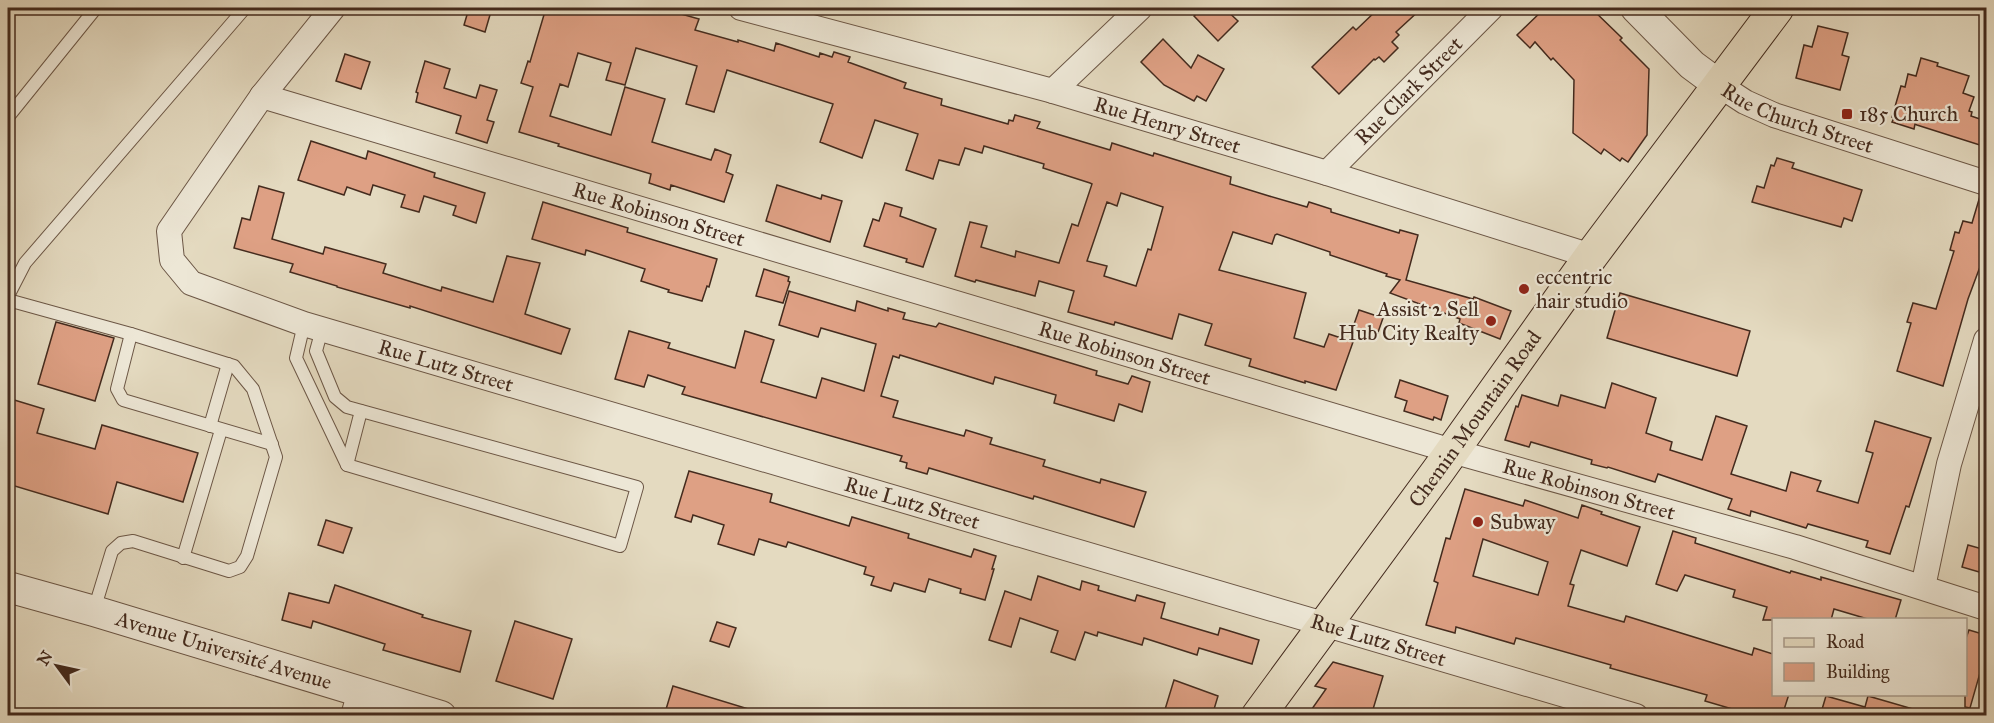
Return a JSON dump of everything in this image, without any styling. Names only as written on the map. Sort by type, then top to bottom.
[{"type":"main road","name":"Chemin Mountain Road","points":[[1258,716],[1591,256],[1777,8]]},
{"type":"street","points":[[262,96],[333,8]]},
{"type":"street","name":"Rue Henry Street","points":[[741,8],[779,13],[1053,91],[1327,173],[1591,256]]},
{"type":"street","points":[[1053,91],[1140,8]]},
{"type":"street","name":"Rue Clark Street","points":[[1327,173],[1491,8]]},
{"type":"street","name":"Rue Church Street","points":[[1636,8],[1695,68],[1745,102],[1774,115],[1986,183]]},
{"type":"street","name":"Rue Lutz Street","points":[[262,96],[169,231],[172,260],[191,283],[313,327],[1636,716]]},
{"type":"street","name":"Rue Robinson Street","points":[[262,96],[1452,451],[1795,548],[1986,608]]},
{"type":"street","points":[[1923,587],[1949,464],[1986,340]]},
{"type":"street","name":"Avenue Université Avenue","points":[[8,587],[94,611],[357,703],[441,716]]},
{"type":"lane","points":[[8,117],[96,8]]},
{"type":"lane","points":[[94,611],[112,551],[121,543],[134,541],[229,571],[240,567],[247,556],[276,456],[253,389],[234,366],[8,298],[25,263],[245,8]]},
{"type":"lane","points":[[313,327],[316,351],[335,397],[347,407],[637,487],[620,546],[347,465],[296,358],[313,327]]},
{"type":"lane","points":[[131,334],[117,389],[123,400],[272,444]]},
{"type":"lane","points":[[183,558],[216,428],[228,364]]},
{"type":"lane","points":[[347,465],[361,411]]},
{"type":"building","points":[[469,8],[492,8],[485,32],[464,25]]},
{"type":"building","points":[[546,8],[675,8],[674,12],[699,19],[695,30],[774,51],[776,43],[819,57],[820,53],[832,57],[834,52],[850,57],[848,62],[906,83],[904,88],[942,99],[941,105],[1008,124],[1009,120],[1013,121],[1015,115],[1040,122],[1037,128],[1110,150],[1112,143],[1153,156],[1154,153],[1231,177],[1230,184],[1307,207],[1309,202],[1331,209],[1331,212],[1399,233],[1400,230],[1418,235],[1406,280],[1473,299],[1474,297],[1511,311],[1500,339],[1459,323],[1460,319],[1390,293],[1400,280],[1386,276],[1387,274],[1277,234],[1272,244],[1233,232],[1219,270],[1306,293],[1294,338],[1324,347],[1329,334],[1353,342],[1336,390],[1305,381],[1305,383],[1249,366],[1251,359],[1205,345],[1212,324],[1179,314],[1172,339],[1115,322],[1114,325],[1068,312],[1074,291],[1039,281],[1035,296],[955,276],[970,222],[987,226],[981,247],[1015,257],[1016,251],[1059,263],[1072,224],[1078,226],[1092,184],[1090,183],[1043,168],[1044,164],[984,146],[982,153],[965,148],[959,165],[939,160],[933,179],[906,170],[918,134],[875,120],[862,158],[820,142],[833,104],[727,70],[714,112],[686,104],[697,66],[636,48],[625,85],[606,80],[611,63],[578,53],[568,87],[560,84],[550,116],[611,135],[625,87],[665,99],[652,142],[711,160],[715,149],[731,155],[726,172],[733,175],[724,202],[671,185],[670,190],[649,183],[651,174],[519,132],[533,87],[521,83],[528,61],[530,62]],"holes":[[[1121,193],[1163,207],[1151,250],[1148,249],[1136,286],[1104,276],[1107,266],[1087,261],[1107,202],[1117,206]]]},
{"type":"building","points":[[1203,8],[1224,8],[1238,21],[1218,41],[1194,16]]},
{"type":"building","points":[[1379,8],[1422,8],[1396,32],[1399,35],[1392,42],[1398,48],[1384,62],[1379,57],[1374,59],[1339,94],[1312,67],[1353,27],[1356,30]]},
{"type":"building","points":[[1545,8],[1591,8],[1649,69],[1647,135],[1628,162],[1622,158],[1620,161],[1604,149],[1601,154],[1573,133],[1574,80],[1535,42],[1530,48],[1517,35]]},
{"type":"building","points":[[1818,26],[1848,33],[1842,55],[1849,57],[1840,90],[1796,78],[1804,45],[1812,47]]},
{"type":"building","points":[[1163,39],[1191,68],[1198,55],[1224,69],[1206,101],[1197,96],[1194,101],[1164,85],[1141,62]]},
{"type":"building","points":[[345,54],[370,62],[361,89],[336,81]]},
{"type":"building","points":[[1921,58],[1938,63],[1937,66],[1969,76],[1963,93],[1974,97],[1969,111],[1972,112],[1971,116],[1986,121],[1986,147],[1915,124],[1914,129],[1892,122],[1901,86],[1905,87],[1908,74],[1916,76]]},
{"type":"building","points":[[425,61],[450,69],[444,88],[476,98],[480,85],[497,90],[487,120],[494,122],[487,143],[456,133],[461,116],[416,102],[418,93],[416,92]]},
{"type":"building","points":[[311,141],[366,159],[368,151],[435,173],[434,177],[485,193],[476,223],[453,215],[456,206],[424,196],[419,212],[401,207],[405,195],[373,185],[370,195],[347,187],[344,195],[298,180]]},
{"type":"building","points":[[1777,158],[1794,163],[1792,168],[1862,190],[1852,221],[1844,218],[1841,227],[1752,202],[1757,186],[1764,188],[1771,165],[1774,166]]},
{"type":"building","points":[[777,185],[821,199],[822,195],[842,201],[830,242],[766,221]]},
{"type":"building","points":[[259,186],[284,193],[272,239],[323,254],[325,247],[386,264],[383,273],[441,291],[442,287],[493,302],[507,256],[540,263],[525,314],[570,329],[561,354],[410,306],[410,308],[290,272],[293,264],[234,248],[242,218],[250,220]]},
{"type":"building","points":[[1980,196],[1986,197],[1986,257],[1984,256],[1968,299],[1943,386],[1897,371],[1911,323],[1907,322],[1913,303],[1936,309],[1954,251],[1950,250],[1955,232],[1959,233],[1963,221],[1972,223]]},
{"type":"building","points":[[543,202],[628,228],[627,232],[717,259],[709,287],[707,286],[702,301],[668,292],[669,290],[641,281],[645,269],[586,250],[585,255],[532,239]]},
{"type":"building","points":[[885,203],[902,208],[900,216],[936,229],[923,267],[906,262],[907,259],[864,246],[873,219],[879,221]]},
{"type":"building","points":[[764,269],[789,277],[790,282],[783,303],[756,296]]},
{"type":"building","points":[[789,291],[855,311],[857,301],[888,311],[888,308],[905,313],[903,319],[936,327],[939,323],[1097,371],[1096,375],[1128,384],[1132,376],[1150,382],[1142,412],[1119,404],[1114,421],[1054,403],[1056,395],[995,377],[993,384],[900,355],[899,358],[893,356],[881,396],[898,401],[893,417],[964,436],[966,430],[992,438],[990,444],[1045,460],[1043,466],[1100,483],[1101,479],[1146,492],[1134,527],[1034,496],[1033,499],[929,468],[927,474],[906,468],[907,463],[900,461],[902,456],[682,394],[685,387],[648,375],[644,387],[615,379],[629,331],[670,343],[668,348],[735,368],[745,331],[774,340],[761,382],[816,398],[822,378],[864,391],[876,344],[821,328],[818,337],[779,325]]},
{"type":"building","points":[[1620,293],[1750,331],[1737,376],[1607,338]]},
{"type":"building","points":[[1359,310],[1383,318],[1376,338],[1352,330]]},
{"type":"building","points":[[56,322],[114,338],[95,401],[38,384]]},
{"type":"building","points":[[1400,380],[1448,396],[1441,420],[1434,417],[1433,420],[1404,411],[1407,401],[1395,397]]},
{"type":"building","points":[[1612,383],[1656,398],[1646,433],[1672,442],[1670,450],[1702,460],[1716,416],[1747,426],[1731,474],[1786,491],[1791,472],[1821,481],[1817,491],[1858,503],[1873,453],[1866,451],[1875,421],[1931,438],[1909,507],[1906,506],[1890,554],[1866,547],[1868,541],[1808,524],[1806,528],[1751,511],[1750,516],[1728,509],[1732,499],[1658,474],[1655,482],[1591,464],[1592,460],[1531,442],[1529,447],[1505,440],[1522,395],[1558,406],[1561,395],[1605,408]]},
{"type":"building","points":[[11,399],[44,409],[37,433],[95,449],[102,425],[198,453],[183,502],[117,482],[108,514],[8,484],[8,411]]},
{"type":"building","points":[[689,471],[772,494],[770,502],[849,526],[852,517],[909,534],[908,538],[971,557],[974,549],[996,556],[985,600],[960,593],[961,589],[929,579],[925,592],[894,583],[891,591],[871,585],[874,577],[864,574],[866,567],[788,542],[786,547],[759,539],[754,555],[718,544],[724,525],[693,515],[691,522],[675,517]]},
{"type":"building","points":[[1465,489],[1523,506],[1525,500],[1578,518],[1582,505],[1640,527],[1627,566],[1581,550],[1570,584],[1574,585],[1568,606],[1624,622],[1626,616],[1752,655],[1754,648],[1772,654],[1772,696],[1788,696],[1782,716],[1756,716],[1705,701],[1707,695],[1610,668],[1611,665],[1516,638],[1514,644],[1456,627],[1455,633],[1426,625],[1438,583],[1434,581],[1446,538],[1450,539]],"holes":[[[1483,539],[1548,562],[1538,595],[1473,576]]]},
{"type":"building","points":[[326,520],[352,528],[343,553],[318,545]]},
{"type":"building","points":[[1673,531],[1696,538],[1695,543],[1790,573],[1791,571],[1821,580],[1821,577],[1901,600],[1896,618],[1864,618],[1834,609],[1832,618],[1763,620],[1767,607],[1733,597],[1735,590],[1685,575],[1677,591],[1656,584]]},
{"type":"building","points":[[1968,545],[1986,550],[1986,574],[1962,567]]},
{"type":"building","points":[[1038,576],[1080,590],[1082,581],[1099,586],[1098,590],[1135,601],[1137,595],[1165,603],[1161,618],[1218,635],[1220,628],[1259,640],[1252,664],[1199,648],[1197,655],[1144,638],[1142,645],[1098,632],[1097,636],[1085,632],[1075,660],[1051,652],[1058,631],[1020,618],[1011,647],[989,640],[1005,591],[1031,600]]},
{"type":"building","points":[[335,585],[423,615],[422,617],[471,631],[460,672],[383,650],[385,644],[313,621],[311,628],[282,620],[289,593],[329,603]]},
{"type":"building","points":[[515,621],[572,639],[553,699],[496,681]]},
{"type":"building","points":[[717,622],[736,628],[729,647],[710,641]]},
{"type":"building","points":[[1969,630],[1986,635],[1986,652],[1970,708],[1965,707]]},
{"type":"building","points":[[1333,662],[1383,676],[1371,716],[1307,716],[1326,689],[1315,686]]},
{"type":"building","points":[[1174,680],[1218,696],[1212,716],[1163,716]]},
{"type":"building","points":[[673,686],[755,711],[754,716],[664,716]]},
{"type":"building","points":[[1826,696],[1865,707],[1868,696],[1920,711],[1920,716],[1820,716]]},
{"type":"place","name":"185 Church","points":[[1847,114]]},
{"type":"place","name":"eccentric hair studio","points":[[1524,289]]},
{"type":"place","name":"Assist 2 Sell Hub City Realty","points":[[1491,321]]},
{"type":"place","name":"Subway","points":[[1478,522]]}]
